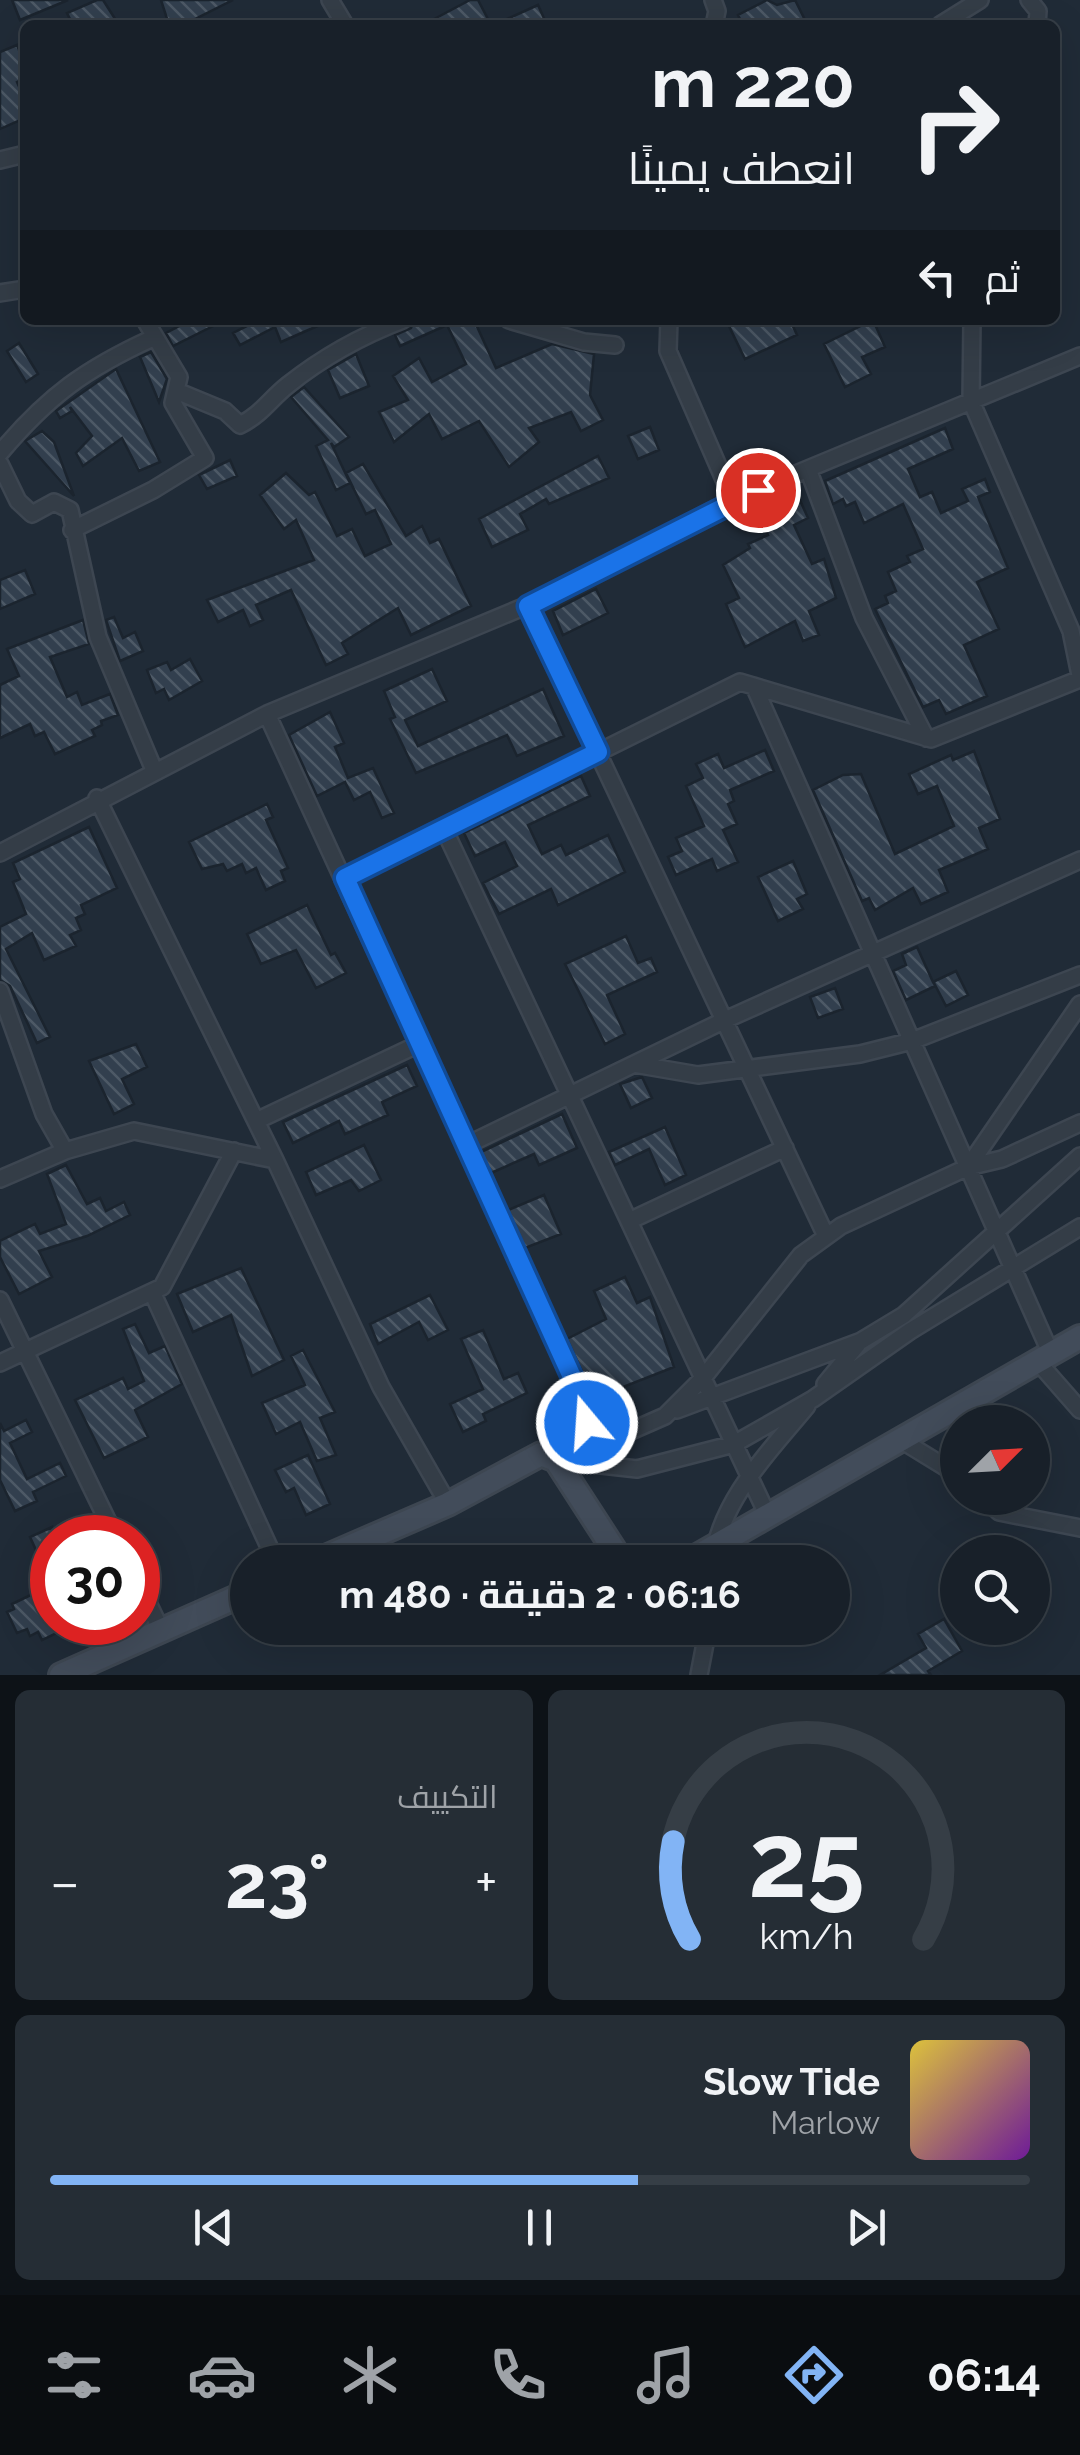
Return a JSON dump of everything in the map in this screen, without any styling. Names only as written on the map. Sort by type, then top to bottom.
[{"type":"street","points":[[948,20],[980,0]]},
{"type":"street","points":[[72,530],[153,490],[206,458],[173,404],[179,392],[179,376],[147,325]]},
{"type":"street","points":[[179,392],[224,411],[240,424],[260,415],[286,386],[350,341],[390,325]]},
{"type":"street","points":[[526,325],[584,342],[615,346]]},
{"type":"street","points":[[669,325],[668,350],[733,500]]},
{"type":"street","points":[[345,878],[740,682],[926,738],[1080,677],[1070,631],[971,401],[972,325]]},
{"type":"street","points":[[0,453],[30,417],[77,376],[153,338]]},
{"type":"street","points":[[0,853],[98,798],[266,714],[528,606],[733,500],[1080,356]]},
{"type":"street","points":[[0,464],[18,501],[32,514],[54,502],[70,510],[98,637],[154,770]]},
{"type":"street","points":[[808,469],[864,618],[926,738]]},
{"type":"street","points":[[528,606],[826,1236]]},
{"type":"street","points":[[754,686],[1014,1270],[1044,1358],[1080,1410]]},
{"type":"street","points":[[266,714],[421,1042],[588,1412],[587,1423],[553,1457]]},
{"type":"street","points":[[98,798],[256,1120],[380,1386],[448,1504]]},
{"type":"street","points":[[444,829],[768,1516]]},
{"type":"street","points":[[467,1144],[724,1020],[1080,860]]},
{"type":"street","points":[[634,1064],[698,1075],[860,1054],[912,1042],[1080,974]]},
{"type":"street","points":[[0,992],[7,1029],[44,1114],[65,1151]]},
{"type":"street","points":[[968,1167],[1080,1004]]},
{"type":"street","points":[[256,1120],[421,1042]]},
{"type":"street","points":[[665,1416],[703,1378],[801,1255],[826,1236],[968,1167],[1002,1159],[1080,1123]]},
{"type":"street","points":[[0,1180],[65,1151],[134,1132],[275,1160]]},
{"type":"street","points":[[629,1221],[785,1148]]},
{"type":"street","points":[[0,1363],[162,1287],[234,1152]]},
{"type":"street","points":[[553,1457],[608,1441],[710,1395],[861,1341],[904,1314],[1080,1156]]},
{"type":"street","points":[[1032,1258],[1080,1215]]},
{"type":"street","points":[[353,1545],[448,1504],[541,1454],[637,1469],[734,1444],[813,1399],[910,1331],[1080,1226]]},
{"type":"street","points":[[152,1292],[268,1545]]},
{"type":"street","points":[[0,1300],[105,1515]]},
{"type":"street","points":[[727,1545],[768,1516],[1080,1337]]},
{"type":"street","points":[[718,1545],[749,1477],[861,1341]]},
{"type":"street","points":[[901,1440],[940,1464]]},
{"type":"street","points":[[553,1457],[611,1545]]},
{"type":"street","points":[[1014,1515],[1080,1528]]},
{"type":"street","points":[[61,1675],[230,1600]]},
{"type":"street","points":[[699,1675],[705,1645]]},
{"type":"building","points":[[12,0],[68,0],[20,20]]},
{"type":"building","points":[[103,0],[116,20],[70,20],[67,13]]},
{"type":"building","points":[[161,0],[233,0],[193,20],[167,20]]},
{"type":"building","points":[[470,0],[478,0],[488,20],[432,20]]},
{"type":"building","points":[[767,0],[777,5],[795,0],[805,20],[740,20],[738,15]]},
{"type":"building","points":[[538,5],[545,20],[505,20]]},
{"type":"building","points":[[17,45],[20,52],[17,82],[20,120],[0,129],[0,52]]},
{"type":"building","points":[[181,325],[215,325],[173,346],[166,333]]},
{"type":"building","points":[[249,325],[320,325],[281,342],[275,327],[240,345],[233,333]]},
{"type":"building","points":[[447,325],[400,346],[395,335],[411,328]]},
{"type":"building","points":[[447,325],[476,325],[496,368],[552,344],[594,354],[590,395],[603,420],[581,431],[571,412],[529,428],[539,442],[509,467],[479,421],[442,439],[429,414],[394,442],[379,412],[408,400],[393,376],[419,358],[432,382],[466,364]]},
{"type":"building","points":[[792,325],[797,335],[745,359],[729,326]]},
{"type":"building","points":[[863,325],[875,325],[885,347],[862,357],[871,374],[845,387],[824,344]]},
{"type":"building","points":[[19,343],[38,374],[26,382],[7,351]]},
{"type":"building","points":[[151,352],[167,379],[159,402],[140,357]]},
{"type":"building","points":[[356,354],[369,386],[340,398],[328,370]]},
{"type":"building","points":[[116,369],[160,462],[139,471],[122,438],[83,466],[76,453],[92,436],[70,407],[72,411],[60,418],[56,411]]},
{"type":"building","points":[[304,387],[349,437],[334,447],[331,443],[350,483],[336,490],[316,446],[328,440],[291,397]]},
{"type":"building","points":[[650,427],[659,450],[638,459],[628,436]]},
{"type":"building","points":[[945,428],[953,449],[908,469],[920,497],[932,492],[941,513],[968,501],[962,489],[985,479],[990,492],[978,497],[1008,568],[977,582],[999,629],[964,645],[987,696],[946,714],[939,700],[923,707],[875,609],[888,603],[885,596],[896,591],[888,572],[910,562],[907,556],[923,549],[903,504],[864,523],[855,502],[846,506],[843,499],[833,504],[825,481]]},
{"type":"building","points":[[42,431],[54,442],[74,496],[25,441]]},
{"type":"building","points":[[598,456],[609,478],[549,504],[546,499],[520,514],[528,530],[492,547],[479,519]]},
{"type":"building","points":[[230,460],[237,476],[207,489],[199,475]]},
{"type":"building","points":[[363,464],[406,536],[422,526],[430,543],[439,539],[471,606],[411,635],[398,608],[342,643],[348,654],[326,665],[291,590],[256,605],[263,620],[250,626],[243,610],[218,622],[207,600],[314,560],[296,520],[284,529],[260,495],[286,473],[309,495],[315,492],[337,536],[352,529],[365,556],[391,544],[375,510],[366,514],[346,473]]},
{"type":"building","points":[[798,496],[808,518],[794,525],[812,564],[824,559],[836,598],[809,611],[819,635],[803,641],[795,621],[745,647],[726,604],[739,598],[723,565],[750,548],[748,544],[768,535],[755,506],[768,500],[772,509]]},
{"type":"building","points":[[25,570],[35,594],[0,609],[0,580]]},
{"type":"building","points":[[596,589],[608,613],[563,635],[553,611]]},
{"type":"building","points":[[114,617],[123,638],[135,632],[143,651],[120,661],[106,620]]},
{"type":"building","points":[[83,620],[89,644],[50,657],[67,697],[77,692],[82,705],[110,694],[118,715],[101,721],[102,725],[92,730],[95,736],[55,754],[44,732],[35,736],[30,724],[0,738],[0,685],[19,676],[7,649]]},
{"type":"building","points":[[190,659],[202,681],[169,700],[164,689],[156,693],[147,670],[167,662],[171,670]]},
{"type":"building","points":[[432,669],[447,701],[405,720],[418,746],[543,689],[564,736],[517,756],[507,735],[416,773],[390,719],[395,717],[384,691]]},
{"type":"building","points":[[330,712],[344,743],[335,747],[348,778],[373,768],[394,813],[382,818],[370,792],[354,800],[345,782],[317,796],[289,735]]},
{"type":"building","points":[[765,750],[774,771],[730,790],[734,801],[728,804],[737,824],[723,830],[738,862],[717,871],[712,859],[676,875],[668,857],[682,851],[676,838],[704,826],[686,786],[703,778],[696,764],[718,754],[724,768]]},
{"type":"building","points":[[974,751],[1000,819],[979,828],[988,849],[939,870],[948,892],[921,904],[913,888],[875,910],[869,898],[862,901],[813,790],[843,775],[861,774],[895,854],[954,826],[937,786],[918,794],[909,774],[951,755],[953,760]]},
{"type":"building","points":[[581,776],[590,796],[528,825],[542,854],[561,845],[566,855],[608,835],[625,872],[558,905],[551,889],[499,914],[483,883],[517,866],[505,842],[475,856],[464,833]]},
{"type":"building","points":[[267,804],[273,817],[266,820],[288,868],[281,871],[285,881],[266,890],[256,868],[246,873],[242,864],[227,871],[223,864],[202,869],[189,842]]},
{"type":"building","points":[[89,827],[117,888],[81,905],[85,914],[76,918],[81,930],[70,935],[76,946],[44,960],[32,933],[6,949],[50,1037],[37,1043],[10,986],[0,980],[0,927],[26,914],[13,882],[20,879],[13,863]]},
{"type":"building","points":[[793,861],[807,894],[797,899],[803,909],[778,921],[758,877]]},
{"type":"building","points":[[307,905],[331,955],[335,953],[346,973],[316,988],[296,950],[261,964],[247,934]]},
{"type":"building","points":[[626,936],[638,963],[651,958],[657,972],[607,995],[625,1034],[605,1044],[565,964]]},
{"type":"building","points":[[917,947],[933,982],[956,971],[968,995],[946,1006],[934,983],[935,986],[906,1000],[893,971],[906,965],[902,954]]},
{"type":"building","points":[[835,988],[843,1009],[818,1018],[810,997]]},
{"type":"building","points":[[136,1044],[147,1067],[122,1079],[134,1104],[114,1114],[89,1061]]},
{"type":"building","points":[[407,1065],[417,1086],[382,1102],[388,1115],[345,1134],[339,1121],[293,1143],[283,1122]]},
{"type":"building","points":[[642,1077],[652,1098],[631,1108],[620,1084]]},
{"type":"building","points":[[562,1114],[577,1148],[539,1165],[534,1154],[491,1173],[481,1152]]},
{"type":"building","points":[[665,1127],[686,1175],[665,1185],[649,1149],[615,1165],[609,1152]]},
{"type":"building","points":[[364,1145],[381,1180],[359,1191],[351,1180],[316,1195],[306,1172]]},
{"type":"building","points":[[66,1165],[87,1204],[100,1198],[106,1211],[124,1202],[130,1215],[87,1236],[39,1251],[52,1277],[19,1294],[0,1257],[0,1241],[35,1224],[40,1234],[66,1224],[47,1174]]},
{"type":"building","points":[[544,1195],[561,1234],[525,1248],[508,1210]]},
{"type":"building","points":[[241,1268],[284,1360],[252,1376],[231,1315],[193,1332],[177,1294]]},
{"type":"building","points":[[625,1277],[637,1303],[650,1297],[674,1367],[608,1393],[604,1384],[591,1391],[567,1339],[606,1319],[594,1291]]},
{"type":"building","points":[[430,1295],[448,1330],[428,1340],[419,1322],[378,1344],[370,1324]]},
{"type":"building","points":[[135,1324],[149,1353],[165,1346],[182,1384],[135,1410],[148,1437],[104,1458],[75,1400],[123,1378],[128,1389],[144,1381],[123,1329]]},
{"type":"building","points":[[483,1330],[504,1379],[518,1373],[527,1393],[483,1414],[486,1421],[463,1432],[450,1404],[483,1389],[461,1339]]},
{"type":"building","points":[[303,1350],[335,1412],[320,1418],[336,1455],[317,1461],[300,1422],[276,1434],[262,1403],[305,1385],[291,1356]]},
{"type":"building","points":[[26,1420],[32,1432],[10,1443],[27,1479],[60,1463],[66,1476],[33,1492],[37,1501],[15,1511],[0,1480],[0,1423],[4,1431]]},
{"type":"building","points":[[308,1455],[330,1504],[306,1515],[294,1488],[286,1492],[275,1470]]},
{"type":"building","points":[[30,1595],[30,1636],[27,1629],[17,1633],[7,1612],[14,1609],[12,1604]]},
{"type":"building","points":[[940,1621],[940,1645],[959,1645],[962,1651],[928,1671],[931,1675],[880,1675],[926,1648],[918,1634]]},
{"type":"route","points":[[587,1423],[588,1412],[345,878],[598,752],[528,606],[758,490]]}]
